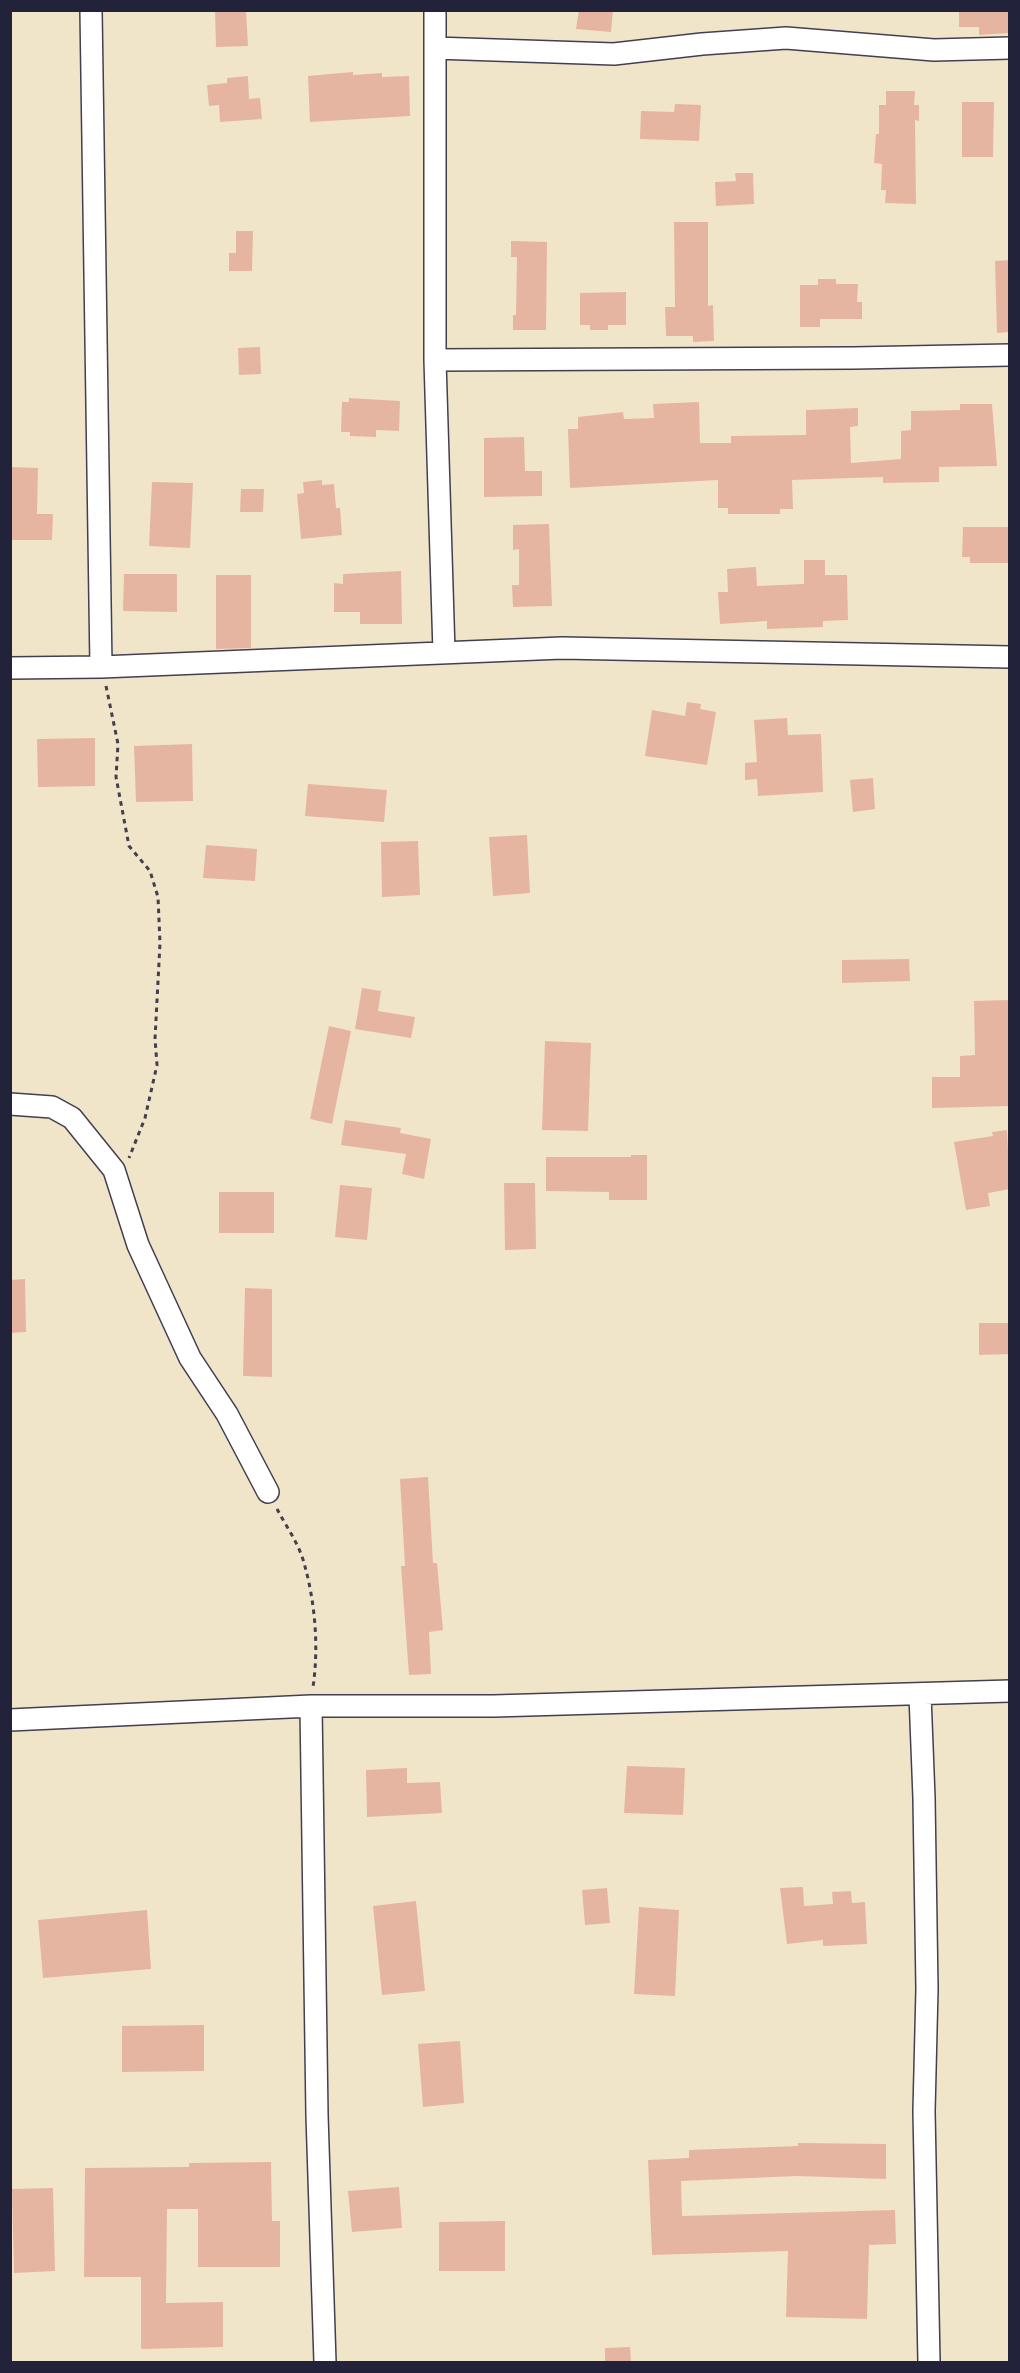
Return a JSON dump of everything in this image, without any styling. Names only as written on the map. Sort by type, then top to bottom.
[{"type":"street","points":[[91,10],[101,667]]},
{"type":"street","points":[[435,10],[435,360],[444,652]]},
{"type":"street","points":[[435,48],[614,54],[702,44],[786,39],[934,50],[1010,48]]},
{"type":"street","points":[[435,360],[1010,355]]},
{"type":"street","points":[[10,668],[101,667],[562,648],[1010,657]]},
{"type":"street","points":[[10,1104],[52,1107],[72,1118],[114,1170],[138,1245],[190,1358],[227,1414],[268,1492]]},
{"type":"street","points":[[10,1720],[311,1706],[494,1706],[1010,1691]]},
{"type":"street","points":[[920,1695],[927,1989],[924,2111],[929,2362]]},
{"type":"street","points":[[311,1706],[317,2115],[325,2362]]},
{"type":"path","points":[[101,667],[118,744],[116,777],[120,804],[129,846],[150,871],[158,897],[160,943],[155,1039],[157,1065],[145,1118],[118,1184]]},
{"type":"path","points":[[268,1492],[304,1561],[317,1662],[311,1706]]},
{"type":"building","points":[[215,10],[246,10],[248,46],[216,47]]},
{"type":"building","points":[[579,10],[613,10],[611,32],[576,29]]},
{"type":"building","points":[[959,10],[1010,10],[1010,33],[979,35],[979,27],[959,27]]},
{"type":"building","points":[[353,72],[353,75],[382,73],[382,77],[409,76],[410,116],[310,122],[308,76]]},
{"type":"building","points":[[248,76],[249,99],[260,98],[262,119],[220,122],[219,105],[209,106],[207,85],[227,83],[227,78]]},
{"type":"building","points":[[886,91],[915,91],[914,105],[919,105],[919,121],[915,120],[916,204],[885,203],[886,190],[881,190],[882,164],[874,163],[876,134],[879,134],[879,105],[886,105]]},
{"type":"building","points":[[962,102],[994,102],[993,157],[962,157]]},
{"type":"building","points":[[675,104],[701,105],[699,141],[640,139],[641,111],[674,112]]},
{"type":"building","points":[[735,173],[753,173],[754,204],[716,206],[715,182],[736,181]]},
{"type":"building","points":[[674,222],[708,222],[708,306],[713,305],[714,341],[693,342],[693,336],[666,336],[665,307],[675,307]]},
{"type":"building","points":[[236,231],[253,231],[252,271],[229,271],[229,253],[236,253]]},
{"type":"building","points":[[511,241],[547,242],[546,330],[513,330],[513,315],[516,315],[517,257],[511,257]]},
{"type":"building","points":[[1010,260],[1010,332],[997,333],[995,261]]},
{"type":"building","points":[[818,279],[836,279],[836,284],[858,284],[857,302],[862,302],[862,319],[820,319],[820,327],[800,327],[800,285],[818,285]]},
{"type":"building","points":[[626,292],[626,325],[608,325],[608,330],[590,330],[590,325],[580,325],[580,293]]},
{"type":"building","points":[[260,347],[261,374],[239,375],[238,348]]},
{"type":"building","points":[[349,398],[400,401],[399,431],[376,430],[376,437],[350,436],[350,432],[341,432],[342,402],[349,402]]},
{"type":"building","points":[[699,402],[700,443],[731,443],[731,436],[806,435],[806,410],[858,408],[858,426],[850,427],[851,463],[901,459],[901,431],[911,430],[911,411],[960,410],[960,404],[992,404],[997,466],[939,467],[939,482],[883,483],[883,477],[792,480],[793,509],[780,509],[780,514],[728,514],[728,508],[718,508],[718,480],[570,488],[568,429],[578,429],[578,417],[623,412],[624,419],[654,418],[653,404]]},
{"type":"building","points":[[524,437],[525,471],[542,471],[542,496],[484,497],[484,438]]},
{"type":"building","points":[[10,467],[38,468],[37,514],[53,514],[52,540],[10,540]]},
{"type":"building","points":[[322,480],[322,485],[334,484],[336,508],[340,508],[342,535],[301,539],[297,494],[304,493],[303,482]]},
{"type":"building","points":[[152,482],[193,483],[190,548],[149,546]]},
{"type":"building","points":[[241,489],[264,489],[263,512],[240,512]]},
{"type":"building","points":[[549,524],[552,606],[513,607],[512,585],[519,585],[519,549],[513,550],[513,525]]},
{"type":"building","points":[[963,527],[1010,527],[1010,563],[970,563],[970,557],[962,557]]},
{"type":"building","points":[[804,560],[825,560],[825,575],[847,575],[848,620],[823,621],[823,627],[767,629],[767,621],[720,624],[718,592],[728,592],[727,569],[756,567],[757,586],[804,584]]},
{"type":"building","points":[[401,571],[402,624],[360,624],[360,612],[334,612],[334,583],[343,584],[343,574]]},
{"type":"building","points":[[124,574],[177,574],[177,612],[123,611]]},
{"type":"building","points":[[216,575],[251,575],[251,648],[216,649]]},
{"type":"building","points":[[687,702],[701,704],[700,709],[716,712],[707,765],[645,756],[652,710],[685,716]]},
{"type":"building","points":[[787,718],[788,735],[821,734],[823,792],[758,796],[757,779],[745,780],[745,763],[757,762],[754,720]]},
{"type":"building","points":[[95,738],[95,786],[38,787],[37,739]]},
{"type":"building","points":[[192,744],[193,801],[136,802],[134,746]]},
{"type":"building","points":[[873,778],[875,809],[853,812],[850,780]]},
{"type":"building","points":[[308,784],[387,790],[384,822],[305,816]]},
{"type":"building","points":[[527,835],[530,893],[493,896],[489,837]]},
{"type":"building","points":[[418,841],[420,895],[382,897],[381,842]]},
{"type":"building","points":[[206,845],[257,849],[255,881],[203,878]]},
{"type":"building","points":[[909,959],[910,981],[842,983],[842,960]]},
{"type":"building","points":[[362,988],[381,991],[378,1011],[415,1017],[411,1038],[355,1029]]},
{"type":"building","points":[[1010,1000],[1010,1106],[932,1108],[932,1077],[960,1077],[960,1056],[975,1055],[974,1001]]},
{"type":"building","points":[[329,1026],[351,1031],[332,1124],[310,1119]]},
{"type":"building","points":[[545,1041],[591,1043],[588,1131],[542,1130]]},
{"type":"building","points":[[345,1120],[401,1128],[400,1133],[431,1139],[424,1179],[402,1174],[406,1154],[341,1145]]},
{"type":"building","points":[[1007,1130],[1010,1189],[988,1193],[990,1206],[966,1210],[954,1142],[993,1136],[992,1132]]},
{"type":"building","points":[[631,1155],[647,1155],[647,1200],[609,1200],[609,1192],[546,1191],[546,1157],[631,1157]]},
{"type":"building","points":[[504,1183],[535,1183],[536,1249],[505,1250]]},
{"type":"building","points":[[340,1185],[372,1188],[367,1240],[335,1237]]},
{"type":"building","points":[[219,1192],[274,1192],[274,1233],[219,1233]]},
{"type":"building","points":[[25,1279],[26,1332],[10,1333],[10,1280]]},
{"type":"building","points":[[245,1288],[272,1289],[272,1377],[243,1376]]},
{"type":"building","points":[[979,1323],[1010,1323],[1010,1354],[979,1355]]},
{"type":"building","points":[[428,1477],[433,1563],[437,1563],[443,1630],[429,1632],[431,1674],[409,1675],[401,1566],[405,1566],[400,1479]]},
{"type":"building","points":[[627,1766],[685,1768],[683,1815],[624,1813]]},
{"type":"building","points":[[407,1768],[407,1783],[440,1782],[442,1813],[367,1817],[366,1770]]},
{"type":"building","points":[[803,1887],[804,1906],[833,1904],[832,1892],[851,1891],[852,1903],[865,1902],[867,1944],[823,1946],[823,1940],[787,1944],[780,1888]]},
{"type":"building","points":[[607,1888],[610,1923],[585,1925],[582,1890]]},
{"type":"building","points":[[416,1901],[425,1991],[382,1995],[373,1906]]},
{"type":"building","points":[[639,1907],[679,1910],[675,1996],[634,1994]]},
{"type":"building","points":[[147,1910],[151,1969],[43,1978],[38,1920]]},
{"type":"building","points":[[204,2025],[204,2071],[122,2072],[122,2026]]},
{"type":"building","points":[[460,2041],[464,2103],[423,2107],[418,2044]]},
{"type":"building","points":[[798,2143],[886,2144],[886,2179],[797,2176],[681,2181],[682,2216],[895,2210],[896,2244],[869,2245],[867,2319],[786,2317],[788,2251],[652,2255],[648,2160],[689,2158],[689,2150],[798,2146]]},
{"type":"building","points":[[271,2162],[272,2221],[280,2221],[280,2267],[198,2267],[198,2209],[167,2209],[166,2303],[223,2302],[223,2347],[141,2349],[141,2277],[84,2277],[85,2168],[189,2167],[189,2163]]},
{"type":"building","points":[[399,2187],[402,2228],[352,2232],[348,2191]]},
{"type":"building","points":[[53,2188],[55,2271],[14,2273],[12,2189]]},
{"type":"building","points":[[505,2221],[505,2271],[439,2271],[439,2222]]},
{"type":"building","points":[[630,2347],[631,2362],[605,2362],[605,2348]]}]
